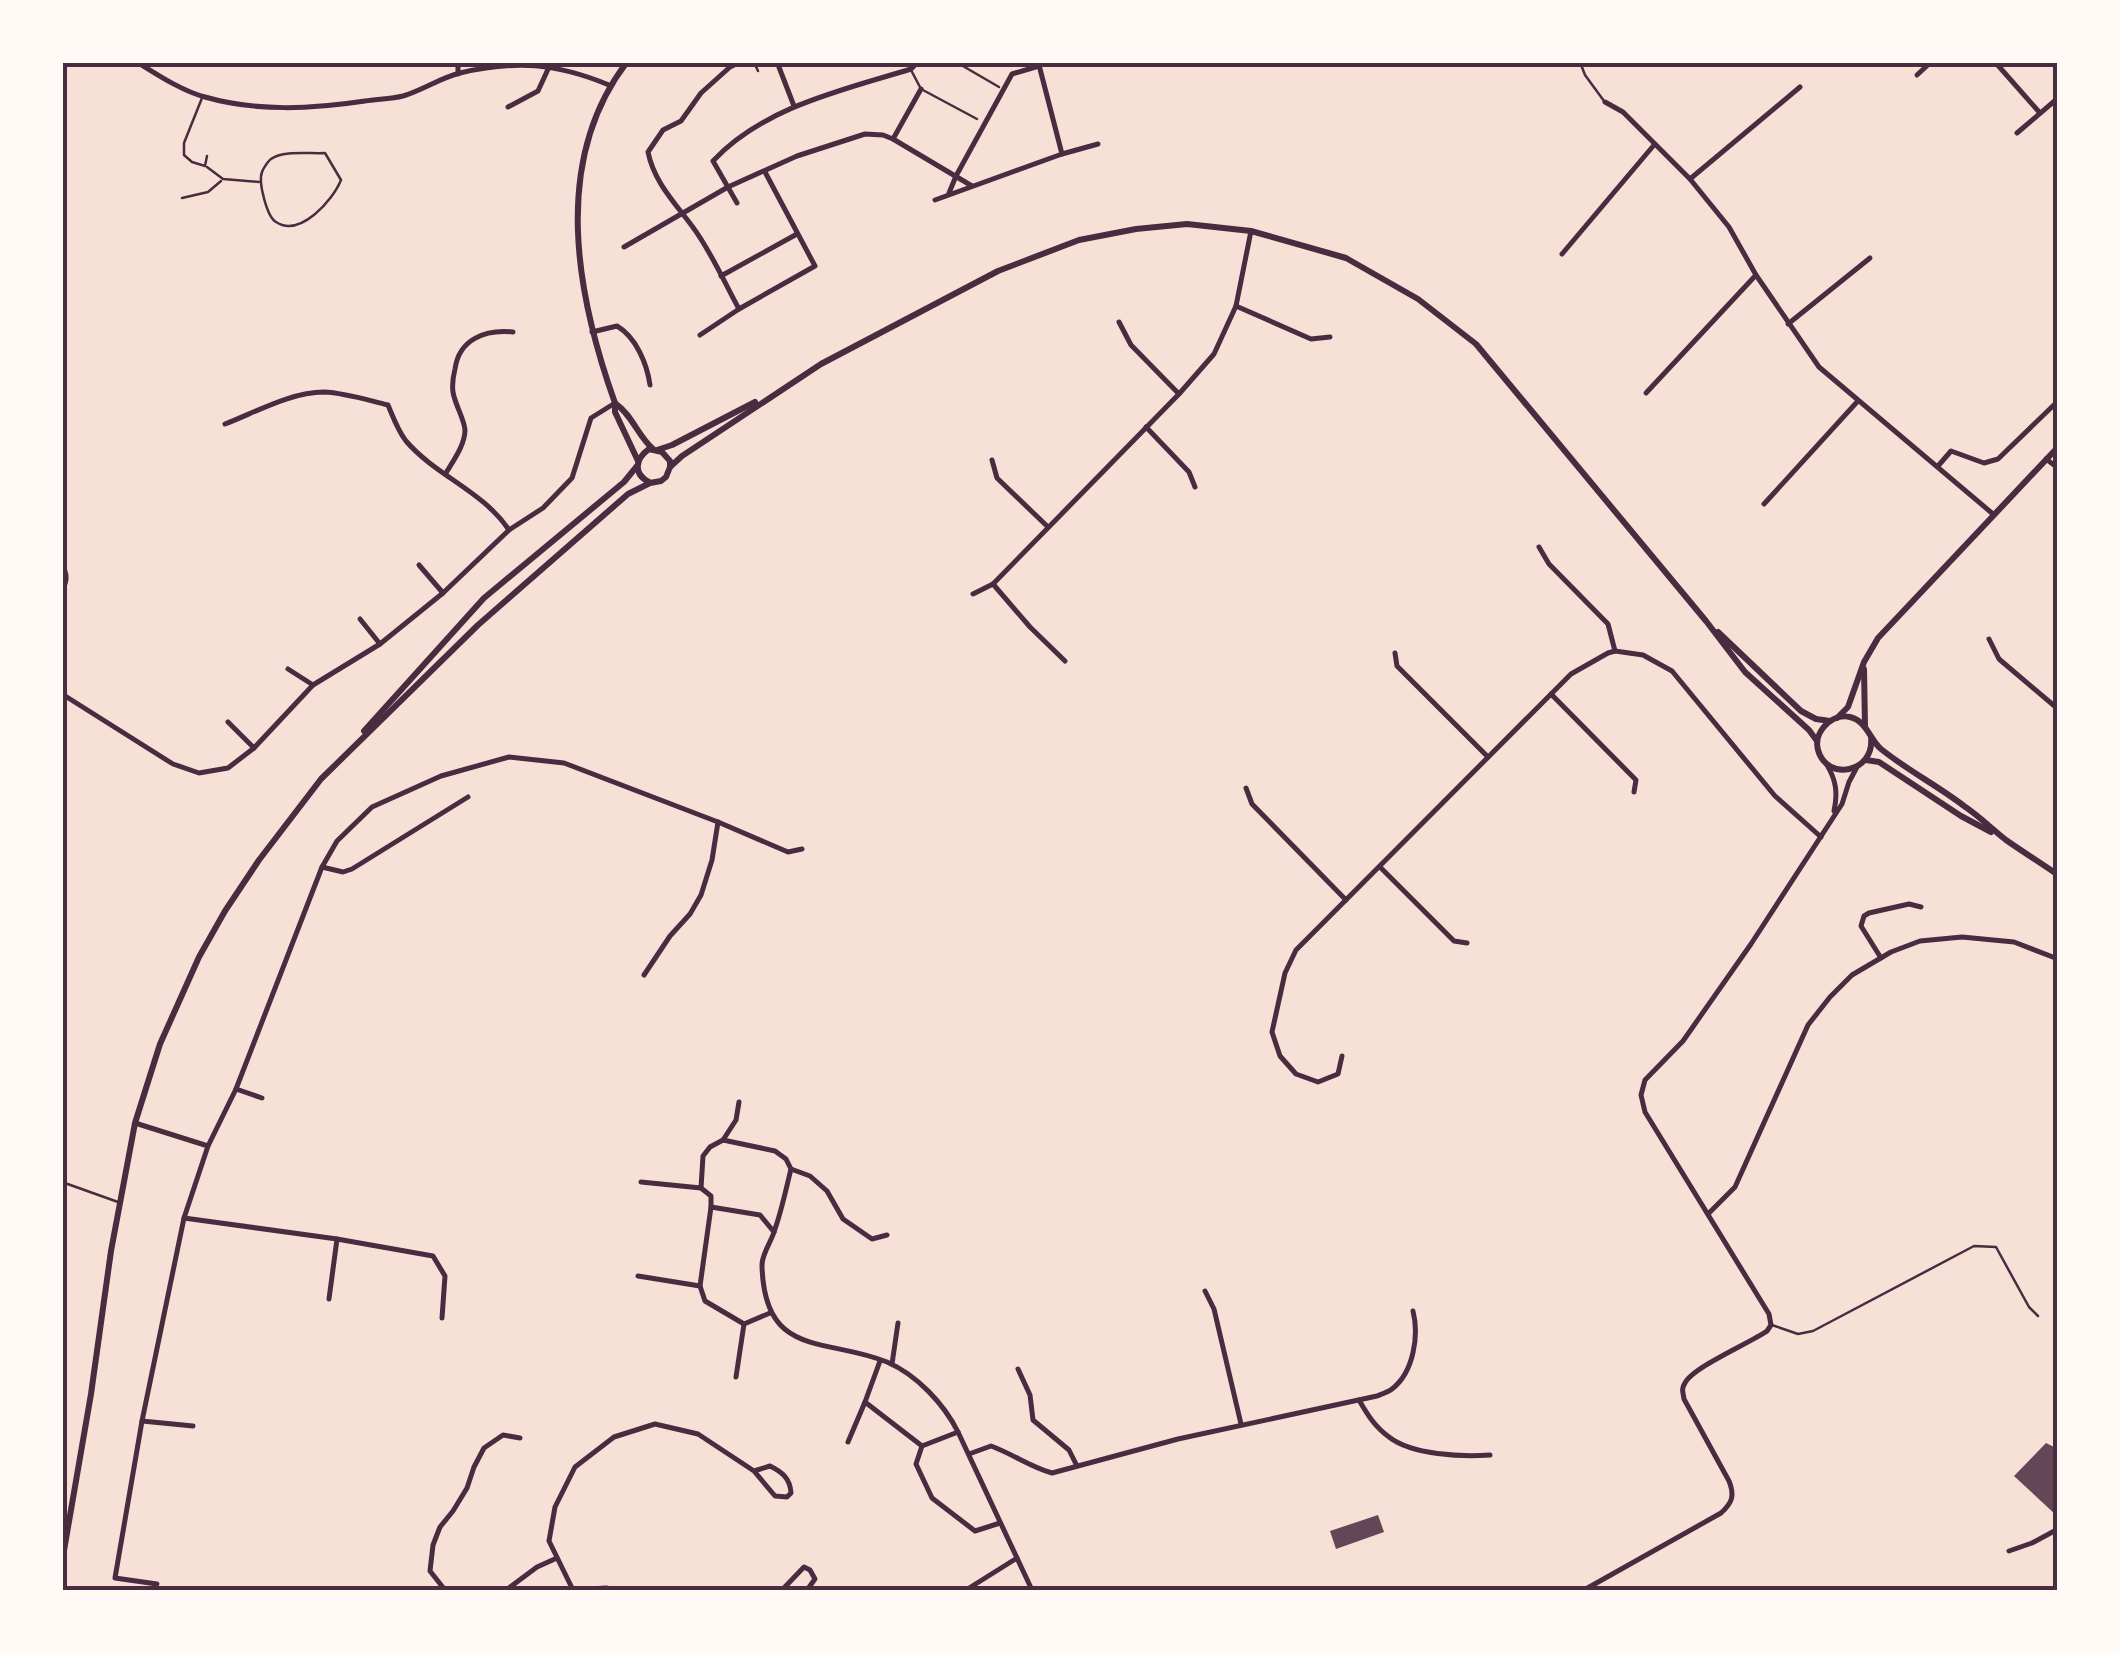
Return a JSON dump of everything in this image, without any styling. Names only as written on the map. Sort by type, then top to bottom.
[{"type":"main road","points":[[627,62],[609,85],[591,130],[580,173],[576,217],[592,332],[615,412],[640,476],[656,483],[666,477],[682,456],[782,387]]},
{"type":"main road","points":[[62,1562],[135,1123],[160,1044],[199,957],[224,911],[294,810],[484,598],[624,482],[644,452],[672,445],[998,271],[1079,240],[1136,228],[1187,224],[1250,231],[1346,258],[1418,300],[1476,344],[1745,672],[1810,730],[1817,741]]},
{"type":"main road","points":[[615,403],[646,443],[667,456],[670,467]]},
{"type":"main road","points":[[1871,737],[1871,753],[1848,770],[1836,769],[1818,753],[1820,732],[1848,706],[1864,662],[1878,638],[2058,447]]},
{"type":"main road","points":[[337,762],[478,625],[628,494],[650,482]]},
{"type":"main road","points":[[1706,621],[1801,711],[1816,719],[1852,718],[1865,726]]},
{"type":"main road","points":[[1864,662],[1865,726],[1878,747],[2058,875]]},
{"type":"main road","points":[[1866,760],[1879,762],[1961,816],[2006,839]]},
{"type":"street","points":[[137,62],[202,96],[275,108],[402,96],[458,74],[500,64],[549,66],[578,72],[609,85]]},
{"type":"street","points":[[458,62],[458,74]]},
{"type":"street","points":[[739,309],[693,227],[672,204],[650,165],[648,152],[663,130],[681,120],[701,93],[740,62]]},
{"type":"street","points":[[737,204],[713,161],[728,144],[794,106],[918,62]]},
{"type":"street","points":[[1917,75],[1932,62]]},
{"type":"street","points":[[1995,62],[2040,113]]},
{"type":"street","points":[[778,63],[794,106]]},
{"type":"street","points":[[949,194],[1012,74],[1038,64],[1062,154]]},
{"type":"street","points":[[508,107],[538,90],[549,66]]},
{"type":"street","points":[[1690,178],[1800,87]]},
{"type":"street","points":[[893,139],[921,88]]},
{"type":"street","points":[[2017,133],[2058,98]]},
{"type":"street","points":[[1605,102],[1623,112],[1690,178],[1728,227],[1788,324],[1820,367],[1993,514]]},
{"type":"street","points":[[624,247],[728,186],[797,156],[865,134],[883,134],[972,186]]},
{"type":"street","points":[[935,200],[1098,144]]},
{"type":"street","points":[[1562,254],[1654,145]]},
{"type":"street","points":[[700,335],[815,266],[765,172]]},
{"type":"street","points":[[973,594],[992,584],[1180,394],[1214,354],[1236,306],[1250,231]]},
{"type":"street","points":[[720,276],[797,234]]},
{"type":"street","points":[[1788,324],[1870,258]]},
{"type":"street","points":[[1646,393],[1756,275]]},
{"type":"street","points":[[1236,306],[1311,339],[1330,337]]},
{"type":"street","points":[[1120,322],[1131,345],[1180,394]]},
{"type":"street","points":[[592,332],[617,326],[626,332],[648,372],[650,385]]},
{"type":"street","points":[[446,473],[458,454],[465,430],[452,388],[456,359],[478,335],[498,330],[513,332]]},
{"type":"street","points":[[225,424],[281,401],[320,392],[388,405],[404,439],[433,466],[497,512],[509,530]]},
{"type":"street","points":[[1938,466],[1951,451],[1984,463],[1998,460],[2058,401]]},
{"type":"street","points":[[1764,504],[1857,402]]},
{"type":"street","points":[[62,694],[173,764],[199,772],[228,768],[254,748],[313,685],[380,644],[443,593],[509,530],[543,508],[572,478],[590,418],[615,403]]},
{"type":"street","points":[[1146,427],[1189,472],[1196,487]]},
{"type":"street","points":[[2046,459],[2058,468]]},
{"type":"street","points":[[992,460],[996,478],[1048,527]]},
{"type":"street","points":[[1539,548],[1549,564],[1608,624],[1615,652]]},
{"type":"street","points":[[419,565],[443,593]]},
{"type":"street","points":[[992,584],[1064,662]]},
{"type":"street","points":[[360,619],[380,644]]},
{"type":"street","points":[[1989,639],[1999,659],[2058,710]]},
{"type":"street","points":[[1342,1056],[1338,1074],[1318,1082],[1296,1074],[1280,1056],[1272,1032],[1285,973],[1296,950],[1571,674],[1615,652],[1644,656],[1672,671],[1775,796],[1821,837]]},
{"type":"street","points":[[1395,654],[1397,666],[1488,757]]},
{"type":"street","points":[[288,670],[313,685]]},
{"type":"street","points":[[1551,694],[1636,780],[1634,792]]},
{"type":"street","points":[[228,722],[254,748]]},
{"type":"street","points":[[157,1584],[115,1578],[142,1421],[184,1218],[208,1146],[236,1090],[322,867],[337,841],[372,807],[441,776],[509,756],[564,763],[788,852],[802,850]]},
{"type":"street","points":[[1825,762],[1835,778],[1834,816]]},
{"type":"street","points":[[1584,1590],[1730,1505],[1730,1481],[1682,1390],[1686,1380],[1709,1364],[1768,1331],[1769,1314],[1645,1112],[1640,1095],[1645,1080],[1682,1041],[1751,944],[1842,804],[1857,766]]},
{"type":"street","points":[[1246,788],[1252,804],[1346,900]]},
{"type":"street","points":[[322,867],[342,872],[352,869],[468,798]]},
{"type":"street","points":[[644,975],[701,895],[718,822]]},
{"type":"street","points":[[1380,867],[1454,941],[1467,944]]},
{"type":"street","points":[[1881,958],[1861,926],[1864,916],[1909,904],[1922,907]]},
{"type":"street","points":[[1708,1214],[1735,1187],[1808,1024],[1852,975],[1920,941],[1962,936],[2014,942],[2058,960]]},
{"type":"street","points":[[236,1090],[262,1098]]},
{"type":"street","points":[[701,1188],[703,1156],[723,1140],[736,1120],[739,1102]]},
{"type":"street","points":[[135,1123],[208,1146]]},
{"type":"street","points":[[723,1140],[775,1152],[791,1169],[810,1176],[828,1191],[844,1219],[872,1239],[887,1236]]},
{"type":"street","points":[[791,1169],[774,1232],[761,1260],[771,1312],[791,1334],[816,1345],[892,1364],[938,1402],[950,1416],[1032,1590]]},
{"type":"street","points":[[641,1182],[701,1188],[711,1196],[700,1286],[705,1301],[744,1324]]},
{"type":"street","points":[[711,1207],[760,1214],[774,1232]]},
{"type":"street","points":[[184,1218],[433,1256],[445,1276],[442,1318]]},
{"type":"street","points":[[329,1299],[337,1239]]},
{"type":"street","points":[[638,1276],[700,1286]]},
{"type":"street","points":[[1205,1291],[1214,1309],[1241,1424]]},
{"type":"street","points":[[968,1454],[991,1446],[1032,1468],[1052,1472],[1241,1424],[1377,1396],[1394,1388],[1404,1374],[1417,1340],[1414,1310]]},
{"type":"street","points":[[744,1324],[771,1312]]},
{"type":"street","points":[[892,1364],[898,1323]]},
{"type":"street","points":[[736,1376],[744,1324]]},
{"type":"street","points":[[848,1442],[880,1360]]},
{"type":"street","points":[[1018,1369],[1030,1395],[1034,1420],[1069,1450],[1077,1466]]},
{"type":"street","points":[[1359,1400],[1371,1420],[1399,1444],[1419,1450],[1490,1455]]},
{"type":"street","points":[[865,1402],[922,1446]]},
{"type":"street","points":[[142,1421],[193,1426]]},
{"type":"street","points":[[616,1590],[574,1590],[549,1542],[554,1507],[575,1468],[614,1437],[655,1424],[698,1434],[754,1471],[775,1496],[791,1493],[782,1472],[770,1466],[754,1471]]},
{"type":"street","points":[[922,1446],[958,1432]]},
{"type":"street","points":[[444,1590],[430,1571],[440,1526],[467,1488],[484,1448],[503,1435],[520,1438]]},
{"type":"street","points":[[922,1446],[916,1464],[932,1498],[975,1530],[1000,1524]]},
{"type":"street","points":[[2009,1551],[2032,1544],[2058,1529]]},
{"type":"street","points":[[506,1590],[556,1558]]},
{"type":"street","points":[[966,1590],[1017,1558]]},
{"type":"street","points":[[782,1590],[804,1568],[815,1579],[807,1590]]},
{"type":"lane","points":[[754,62],[758,70]]},
{"type":"lane","points":[[956,62],[999,87]]},
{"type":"lane","points":[[1580,62],[1605,102]]},
{"type":"lane","points":[[910,68],[921,88],[978,119]]},
{"type":"lane","points":[[202,96],[184,143],[184,155],[222,180],[261,182]]},
{"type":"lane","points":[[325,153],[341,180],[336,192],[308,221],[286,226],[270,216],[261,182],[261,173],[273,158],[325,153]]},
{"type":"lane","points":[[205,166],[208,156]]},
{"type":"lane","points":[[182,198],[208,192],[222,180]]},
{"type":"lane","points":[[62,560],[68,572],[67,586],[62,591]]},
{"type":"lane","points":[[62,1182],[120,1202]]},
{"type":"lane","points":[[1771,1325],[1791,1332],[1813,1331],[1974,1246],[1996,1246],[2038,1316]]},
{"type":"building","points":[[2046,1443],[2058,1449],[2056,1515],[2014,1476]]},
{"type":"building","points":[[1378,1515],[1384,1532],[1336,1549],[1330,1531]]}]
